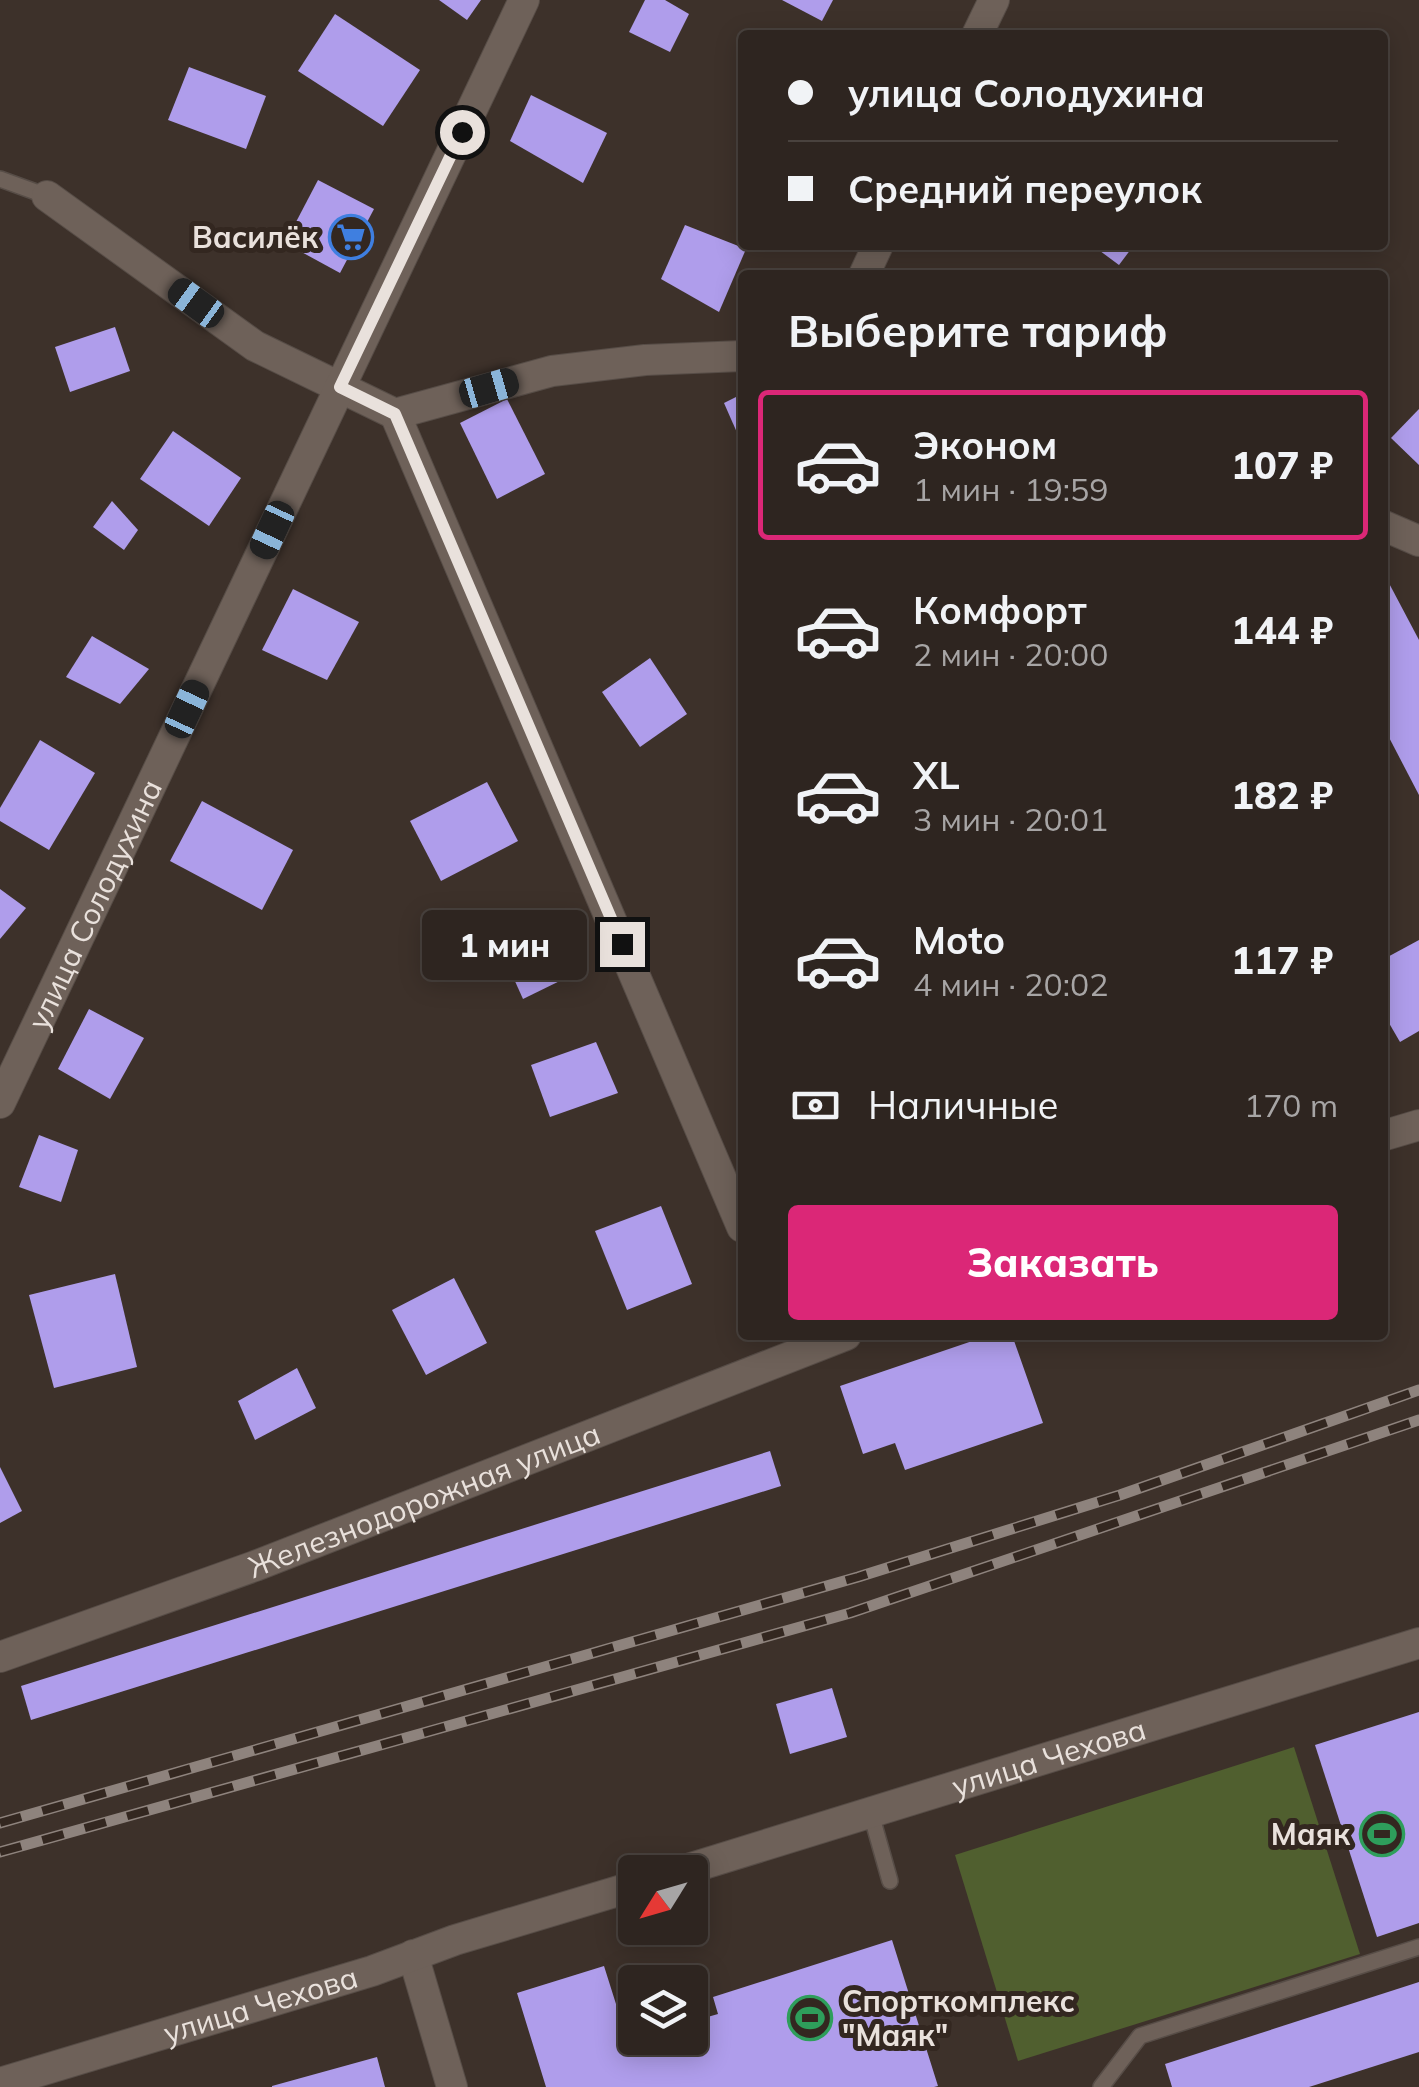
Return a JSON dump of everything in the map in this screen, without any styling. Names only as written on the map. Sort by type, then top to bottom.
[{"type":"street","name":"улица Солодухина","points":[[0,1102],[524,0]]},
{"type":"street","points":[[979,30],[994,0]]},
{"type":"street","points":[[47,196],[255,346],[395,414],[738,1218]]},
{"type":"street","points":[[395,414],[552,370],[645,360],[738,356]]},
{"type":"street","points":[[1388,528],[1419,541]]},
{"type":"street","points":[[1388,1134],[1419,1124]]},
{"type":"street","name":"Железнодорожная улица","points":[[0,1658],[255,1566],[793,1344]]},
{"type":"street","name":"улица Чехова","points":[[708,1863],[1419,1644]]},
{"type":"street","name":"улица Чехова","points":[[0,2083],[372,1971],[618,1891]]},
{"type":"street","points":[[413,1955],[452,2087]]},
{"type":"lane","points":[[0,179],[47,196]]},
{"type":"lane","points":[[870,1814],[890,1881]]},
{"type":"lane","points":[[1101,2087],[1140,2036],[1419,1946]]},
{"type":"green space","points":[[1294,1747],[1360,1954],[1018,2061],[955,1855]]},
{"type":"building","points":[[439,0],[481,0],[467,20]]},
{"type":"building","points":[[645,0],[665,0],[689,14],[670,52],[629,32]]},
{"type":"building","points":[[782,0],[833,0],[822,21]]},
{"type":"building","points":[[335,14],[420,70],[383,126],[298,71]]},
{"type":"building","points":[[189,67],[266,96],[246,149],[168,120]]},
{"type":"building","points":[[531,95],[607,133],[583,183],[510,141]]},
{"type":"building","points":[[318,180],[374,209],[340,273],[285,243]]},
{"type":"building","points":[[685,225],[746,250],[719,312],[661,279]]},
{"type":"building","points":[[1099,250],[1130,250],[1119,265]]},
{"type":"building","points":[[115,327],[130,371],[70,392],[55,347]]},
{"type":"building","points":[[738,396],[738,435],[724,403]]},
{"type":"building","points":[[507,399],[545,474],[497,499],[460,423]]},
{"type":"building","points":[[1419,409],[1419,465],[1391,438]]},
{"type":"building","points":[[173,431],[241,478],[209,526],[140,479]]},
{"type":"building","points":[[112,501],[138,530],[124,550],[93,527]]},
{"type":"building","points":[[1388,581],[1419,640],[1419,795],[1388,736]]},
{"type":"building","points":[[293,589],[359,622],[327,680],[262,650]]},
{"type":"building","points":[[92,636],[149,669],[120,704],[66,677]]},
{"type":"building","points":[[650,658],[687,714],[640,747],[602,692]]},
{"type":"building","points":[[40,740],[95,773],[49,850],[0,821],[0,808]]},
{"type":"building","points":[[487,782],[518,841],[441,881],[410,821]]},
{"type":"building","points":[[202,801],[293,850],[262,910],[170,861]]},
{"type":"building","points":[[0,889],[26,908],[0,939]]},
{"type":"building","points":[[540,916],[572,975],[523,999],[496,939]]},
{"type":"building","points":[[1419,940],[1419,1031],[1400,1042],[1388,1021],[1388,957]]},
{"type":"building","points":[[89,1009],[144,1038],[110,1099],[58,1069]]},
{"type":"building","points":[[596,1042],[618,1093],[550,1117],[531,1065]]},
{"type":"building","points":[[39,1135],[78,1150],[61,1202],[19,1187]]},
{"type":"building","points":[[661,1206],[692,1284],[627,1310],[595,1231]]},
{"type":"building","points":[[115,1274],[137,1367],[54,1388],[29,1295]]},
{"type":"building","points":[[454,1278],[487,1343],[426,1375],[392,1310]]},
{"type":"building","points":[[975,1340],[1014,1340],[1043,1423],[905,1470],[895,1443],[863,1454],[840,1386]]},
{"type":"building","points":[[297,1368],[316,1408],[255,1440],[238,1401]]},
{"type":"building","points":[[770,1451],[781,1486],[31,1720],[21,1686]]},
{"type":"building","points":[[0,1467],[22,1511],[0,1523]]},
{"type":"building","points":[[832,1688],[847,1737],[790,1754],[776,1704]]},
{"type":"building","name":"Маяк","points":[[1419,1712],[1419,1923],[1377,1937],[1315,1745]]},
{"type":"building","name":"Спорткомплекс \"Маяк\"","points":[[892,1940],[938,2086],[546,2087],[517,1993],[604,1966],[618,2010],[618,2055],[708,2055],[708,2017],[718,2014],[713,1997]]},
{"type":"building","points":[[1419,1982],[1419,2052],[1309,2087],[1172,2087],[1165,2064]]},
{"type":"building","points":[[377,2057],[385,2087],[272,2087],[272,2086]]},
{"type":"railway","points":[[0,1823],[858,1577],[1120,1495],[1419,1390]]},
{"type":"railway","points":[[0,1852],[850,1613],[1419,1420]]},
{"type":"place","name":"Василёк","points":[[351,237]]},
{"type":"place","name":"Маяк","points":[[1382,1834]]},
{"type":"place","name":"Спорткомплекс \"Маяк\"","points":[[810,2018]]},
{"type":"route","points":[[462,132],[340,387],[395,414],[622,944]]}]
